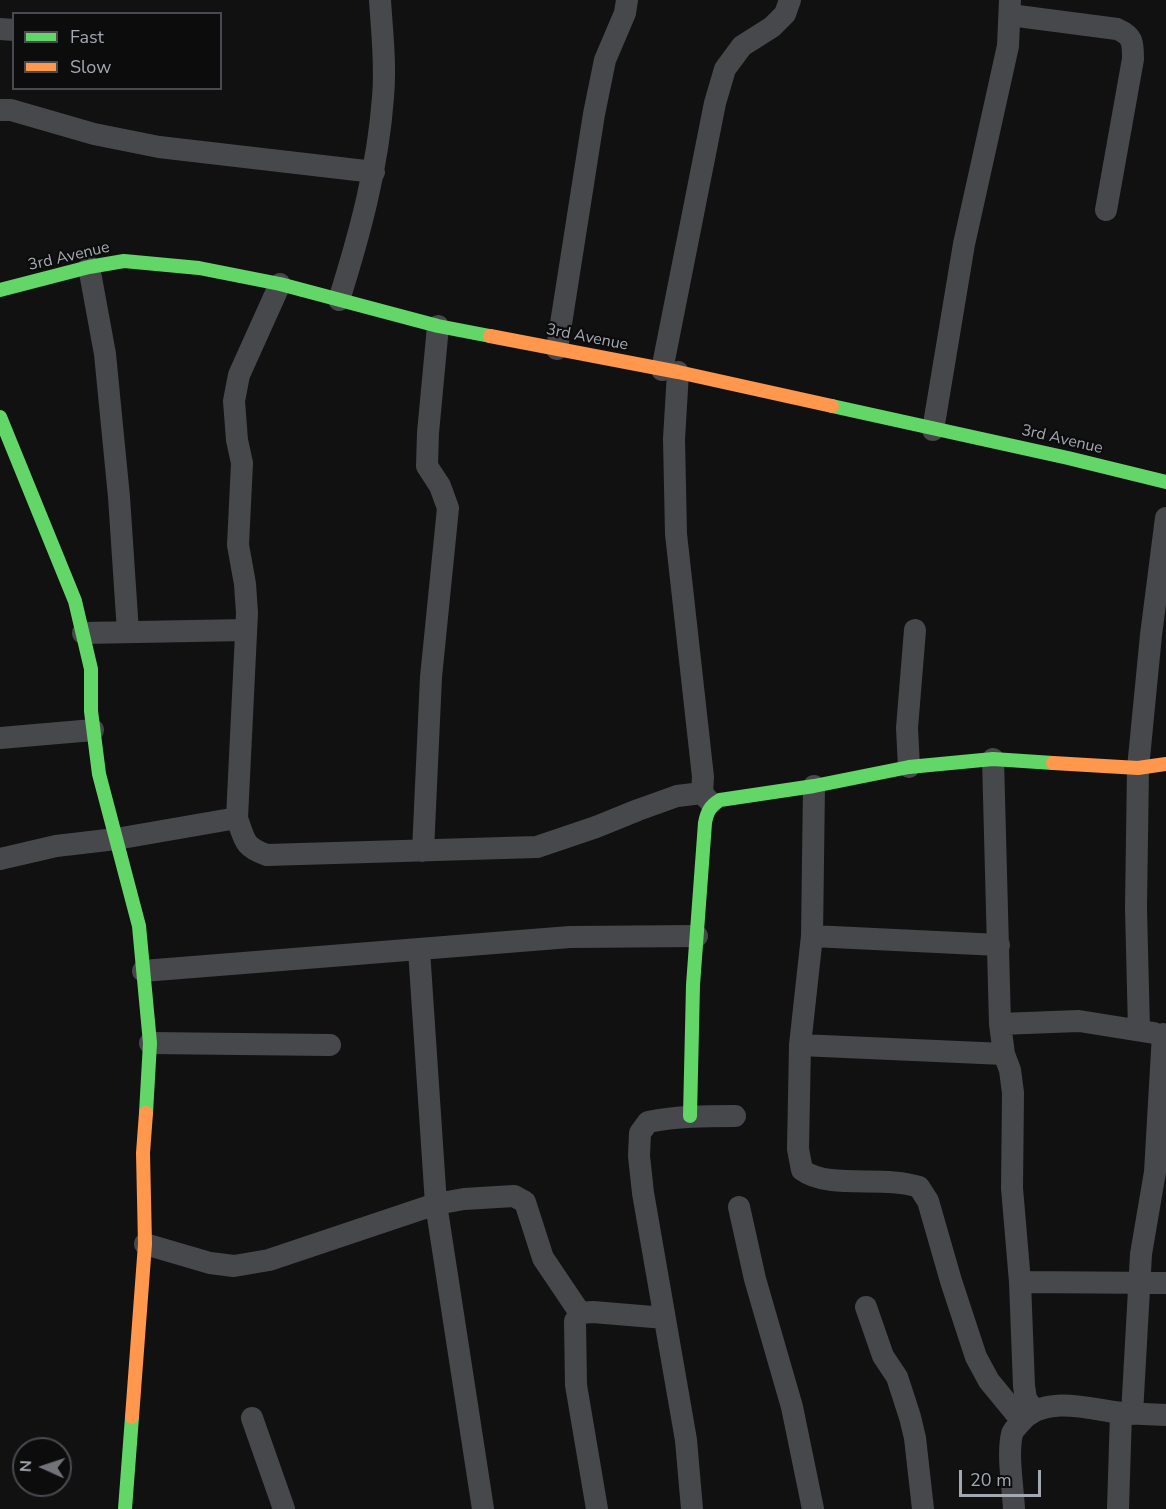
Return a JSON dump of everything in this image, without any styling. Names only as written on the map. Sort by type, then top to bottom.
[{"type":"street","points":[[339,300],[356,248],[374,172],[383,95],[380,0]]},
{"type":"street","points":[[557,349],[594,114],[605,60],[625,13],[627,0]]},
{"type":"street","points":[[690,1116],[693,985],[707,799],[676,534],[670,371],[715,103],[725,69],[742,46],[772,27],[786,14],[790,0]]},
{"type":"street","points":[[933,430],[964,244],[1008,46],[1010,8],[1117,29],[1128,34],[1133,43],[1133,58],[1106,210]]},
{"type":"street","points":[[0,110],[11,110],[94,134],[159,147],[374,172]]},
{"type":"street","name":"3rd Avenue","points":[[0,290],[89,267],[124,261],[199,268],[280,284],[438,326],[670,371],[1068,458],[1166,482]]},
{"type":"street","points":[[89,267],[105,354],[119,497],[128,632]]},
{"type":"street","points":[[280,284],[240,375],[234,402],[237,440],[242,463],[238,545],[245,584],[246,630],[237,818],[245,840],[252,850],[267,855],[537,847],[677,796],[720,800],[814,786],[909,766],[993,759],[1138,768],[1166,764]]},
{"type":"street","points":[[423,851],[431,677],[448,508],[441,486],[428,466],[428,433],[438,326]]},
{"type":"street","points":[[0,417],[5,443],[75,601],[91,669],[93,729],[99,774],[139,926],[150,1043],[143,1153],[145,1244],[125,1509]]},
{"type":"street","points":[[1139,1030],[1136,908],[1138,768],[1151,635],[1166,518]]},
{"type":"street","points":[[83,633],[246,630]]},
{"type":"street","points":[[909,766],[907,728],[915,630]]},
{"type":"street","points":[[0,738],[93,729]]},
{"type":"street","points":[[993,759],[1000,1024],[1013,1093],[1012,1188],[1020,1282],[1024,1386],[1028,1415]]},
{"type":"street","points":[[814,786],[813,936],[800,1045],[798,1149],[802,1170],[809,1176],[823,1179],[896,1182],[919,1187],[928,1201],[976,1357],[989,1381],[1028,1415]]},
{"type":"street","points":[[0,859],[56,846],[116,839],[237,818]]},
{"type":"street","points":[[143,971],[570,937],[697,936]]},
{"type":"street","points":[[813,936],[999,945]]},
{"type":"street","points":[[419,950],[436,1204],[483,1509]]},
{"type":"street","points":[[1000,1024],[1079,1021],[1164,1034],[1155,1172],[1156,1219],[1141,1254],[1118,1509]]},
{"type":"street","points":[[150,1043],[330,1045]]},
{"type":"street","points":[[800,1045],[1004,1054]]},
{"type":"street","points":[[692,1509],[686,1440],[643,1193],[639,1156],[640,1133],[648,1122],[690,1116],[735,1116]]},
{"type":"street","points":[[145,1244],[210,1263],[234,1266],[269,1260],[436,1204],[464,1199],[514,1196],[525,1202],[543,1258],[580,1313]]},
{"type":"street","points":[[739,1208],[755,1279],[792,1407],[813,1509]]},
{"type":"street","points":[[1020,1282],[1166,1283]]},
{"type":"street","points":[[866,1307],[883,1356],[897,1377],[910,1417],[915,1438],[923,1509]]},
{"type":"street","points":[[597,1509],[576,1385],[574,1321],[580,1313],[593,1312],[665,1318]]},
{"type":"street","points":[[1014,1509],[1012,1432],[1028,1415],[1044,1407],[1073,1406],[1126,1414],[1166,1415]]},
{"type":"street","points":[[252,1418],[284,1509]]},
{"type":"traffic: fast","points":[[0,290],[89,267],[124,261],[199,268],[280,284],[438,326],[490,336]]},
{"type":"traffic: fast","points":[[832,406],[1166,482]]},
{"type":"traffic: fast","points":[[0,417],[75,601],[91,669],[91,711],[99,774],[139,926],[150,1043],[146,1113]]},
{"type":"traffic: fast","points":[[690,1116],[693,985],[705,823],[711,807],[720,800],[814,786],[909,767],[993,759],[1053,763]]},
{"type":"traffic: fast","points":[[125,1509],[132,1417]]},
{"type":"traffic: slow","points":[[490,336],[678,372],[832,406]]},
{"type":"traffic: slow","points":[[1053,763],[1138,768],[1166,764]]},
{"type":"traffic: slow","points":[[132,1417],[145,1244],[143,1153],[146,1113]]}]
